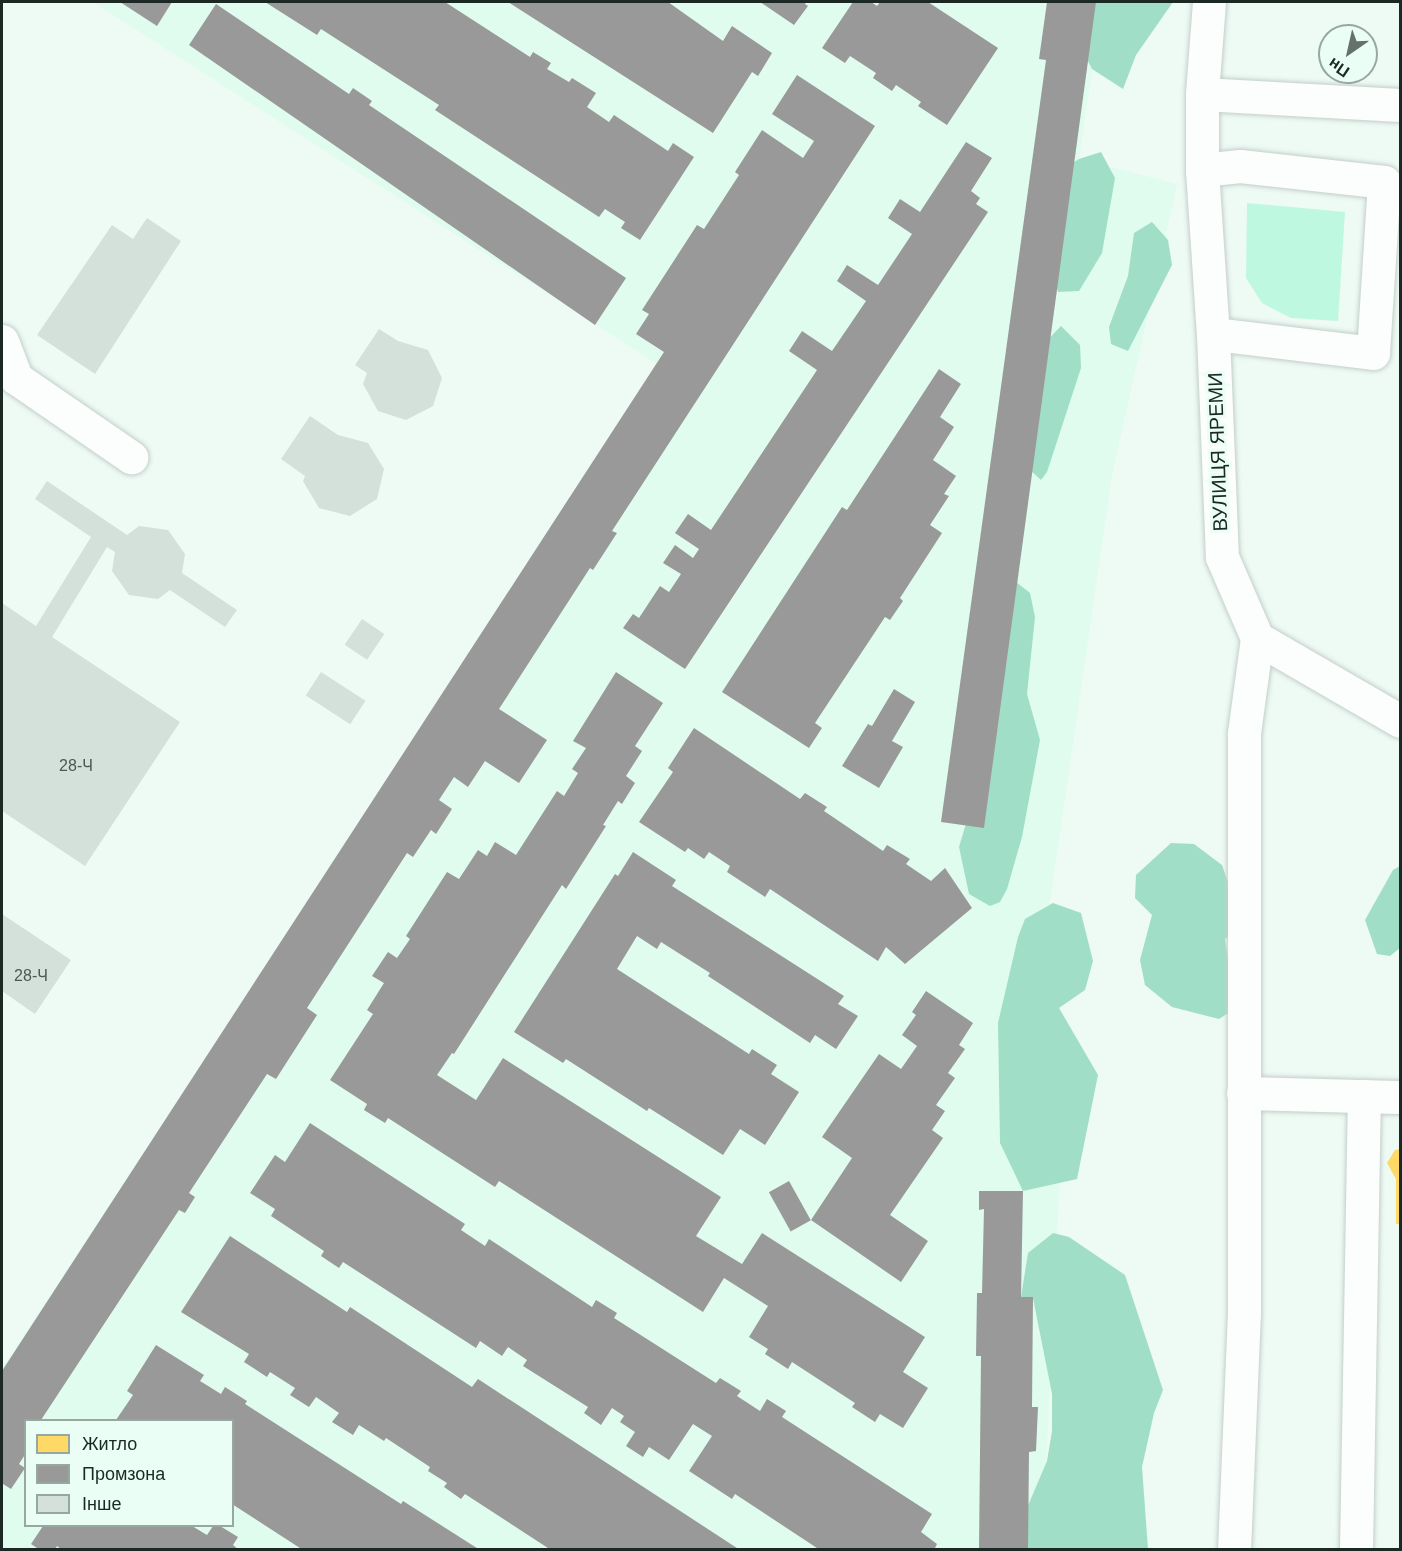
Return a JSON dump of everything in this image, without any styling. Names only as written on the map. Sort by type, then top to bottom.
[{"type":"street","name":"ВУЛИЦЯ ЯРЕМИ","points":[[1209,2],[1202,94],[1202,170],[1213,334],[1222,556],[1257,638]]},
{"type":"street","points":[[1202,94],[1401,105]]},
{"type":"street","points":[[1202,170],[1240,166],[1384,182],[1373,353],[1213,334]]},
{"type":"street","points":[[2,340],[16,378],[131,457]]},
{"type":"street","points":[[1234,1550],[1244,1313],[1244,733],[1257,638],[1401,721]]},
{"type":"street","points":[[1243,1093],[1401,1097]]},
{"type":"street","points":[[1356,1550],[1364,1096]]},
{"type":"shaded area","points":[[93,2],[1102,2],[1079,159],[1177,184],[1112,475],[1034,1011],[1065,1065],[1042,1549],[2,1549],[2,1369],[659,365]]},
{"type":"green space","points":[[1078,2],[1173,2],[1136,55],[1123,89],[1092,69],[1075,36]]},
{"type":"green space","points":[[1101,152],[1115,178],[1102,253],[1079,291],[1058,292],[1049,259],[1068,166],[1079,159]]},
{"type":"green space","points":[[1247,203],[1345,212],[1338,321],[1291,318],[1262,303],[1246,278]]},
{"type":"green space","points":[[1152,222],[1168,240],[1172,265],[1128,351],[1111,344],[1109,327],[1128,276],[1134,233]]},
{"type":"green space","points":[[1061,326],[1080,345],[1081,368],[1047,472],[1041,480],[1029,469],[1033,355]]},
{"type":"green space","points":[[1012,579],[1030,593],[1035,617],[1027,694],[1040,740],[1022,837],[1007,889],[1000,902],[990,906],[969,894],[959,847],[973,800]]},
{"type":"green space","points":[[1171,843],[1194,844],[1222,865],[1244,927],[1225,939],[1236,1008],[1219,1019],[1172,1007],[1145,985],[1140,960],[1152,915],[1135,898],[1136,875]]},
{"type":"green space","points":[[1400,866],[1400,948],[1390,956],[1377,954],[1365,920],[1393,870]]},
{"type":"green space","points":[[1053,903],[1081,913],[1093,961],[1085,990],[1059,1008],[1098,1075],[1077,1179],[1023,1191],[1000,1143],[998,1023],[1018,937],[1025,919]]},
{"type":"green space","points":[[1053,1233],[1069,1237],[1125,1275],[1163,1390],[1154,1413],[1142,1467],[1148,1549],[1016,1549],[1015,1536],[1047,1461],[1052,1431],[1052,1394],[1033,1298],[1021,1297],[1028,1253]]},
{"type":"building: Житло","points":[[1400,1149],[1400,1224],[1396,1224],[1396,1179],[1387,1163],[1395,1150]]},
{"type":"building: Промзона","points":[[120,2],[172,2],[157,26]]},
{"type":"building: Промзона","points":[[265,2],[445,2],[530,57],[533,52],[551,63],[547,69],[569,82],[572,78],[596,93],[587,107],[609,122],[614,115],[668,151],[673,143],[694,157],[640,240],[621,228],[625,222],[605,209],[599,217],[435,110],[439,105],[321,29],[317,35]]},
{"type":"building: Промзона","points":[[508,2],[668,2],[723,41],[732,26],[772,53],[758,76],[752,72],[713,133]]},
{"type":"building: Промзона","points":[[760,2],[806,2],[808,6],[794,25]]},
{"type":"building: Промзона","points":[[853,2],[871,2],[877,6],[880,2],[928,2],[998,48],[947,125],[918,106],[921,102],[896,85],[892,91],[873,78],[876,73],[850,56],[845,63],[822,48]]},
{"type":"building: Промзона","points":[[1047,2],[1096,2],[984,828],[941,822],[1046,60],[1039,59]]},
{"type":"building: Промзона","points":[[216,4],[349,94],[353,88],[372,101],[369,105],[626,278],[595,325],[189,45]]},
{"type":"building: Промзона","points":[[797,75],[875,126],[612,531],[617,533],[593,570],[590,568],[499,709],[547,740],[519,783],[485,761],[468,787],[454,777],[439,800],[452,809],[436,834],[431,830],[413,857],[407,853],[307,1008],[317,1015],[276,1079],[267,1074],[189,1193],[195,1197],[185,1213],[179,1210],[42,1419],[24,1419],[24,1456],[19,1464],[24,1470],[11,1489],[3,1484],[2,1486],[2,1371],[664,352],[636,334],[649,314],[642,310],[697,225],[704,229],[739,175],[735,172],[762,130],[803,158],[814,141],[772,114]]},
{"type":"building: Промзона","points":[[966,142],[992,158],[971,191],[980,198],[976,204],[988,212],[685,669],[623,628],[633,614],[639,618],[660,586],[669,592],[681,574],[663,563],[675,545],[693,558],[699,549],[675,533],[688,514],[711,530],[817,370],[789,351],[802,331],[832,351],[866,301],[837,281],[847,265],[878,285],[912,234],[888,218],[900,199],[920,212]]},
{"type":"building: Промзона","points":[[939,369],[961,384],[940,417],[954,427],[933,460],[956,476],[944,494],[949,496],[930,525],[942,533],[900,598],[903,601],[890,620],[885,617],[815,723],[822,728],[809,748],[722,692],[842,507],[847,510]]},
{"type":"building: Промзона","points":[[616,672],[663,703],[635,746],[642,751],[626,776],[635,783],[622,804],[618,801],[603,825],[606,826],[566,889],[562,885],[454,1054],[452,1053],[437,1075],[476,1100],[503,1058],[721,1197],[696,1236],[742,1264],[762,1233],[925,1337],[903,1372],[928,1388],[903,1428],[880,1414],[875,1422],[852,1407],[855,1403],[792,1362],[788,1369],[765,1354],[768,1349],[749,1337],[768,1306],[724,1278],[703,1312],[499,1181],[495,1187],[388,1118],[385,1123],[364,1110],[367,1104],[330,1080],[373,1014],[367,1010],[384,983],[372,976],[388,952],[397,958],[410,939],[406,936],[447,872],[459,879],[478,850],[487,856],[495,842],[516,855],[557,791],[564,796],[578,773],[572,769],[586,748],[573,741]]},
{"type":"building: Промзона","points":[[894,689],[915,702],[892,741],[903,747],[879,788],[842,766],[868,724],[872,726]]},
{"type":"building: Промзона","points":[[694,728],[800,799],[805,793],[827,807],[824,811],[883,851],[887,845],[910,859],[906,864],[931,881],[945,868],[972,908],[905,964],[886,947],[878,961],[770,889],[765,897],[727,872],[730,866],[709,852],[704,859],[688,848],[685,852],[639,822],[673,772],[668,768]]},
{"type":"building: Промзона","points":[[633,852],[676,880],[672,886],[844,996],[838,1004],[858,1016],[836,1049],[815,1035],[810,1043],[708,976],[710,973],[661,942],[657,949],[637,936],[617,969],[749,1054],[752,1049],[777,1065],[771,1074],[799,1092],[765,1145],[740,1129],[723,1155],[649,1108],[647,1111],[566,1059],[563,1063],[514,1032],[615,874],[618,876]]},
{"type":"building: Промзона","points":[[926,991],[973,1023],[959,1045],[965,1049],[948,1073],[955,1078],[936,1105],[945,1111],[932,1130],[943,1138],[890,1215],[928,1241],[901,1282],[811,1220],[852,1158],[822,1137],[879,1054],[901,1069],[917,1046],[902,1035],[916,1015],[912,1012]]},
{"type":"building: Промзона","points":[[310,1123],[465,1224],[461,1230],[485,1246],[489,1239],[592,1307],[596,1300],[617,1313],[614,1318],[716,1383],[720,1378],[741,1391],[737,1396],[760,1411],[767,1399],[786,1411],[782,1417],[932,1514],[921,1532],[937,1544],[934,1550],[820,1550],[735,1494],[732,1499],[689,1471],[712,1436],[693,1424],[669,1460],[649,1447],[643,1457],[626,1446],[635,1432],[620,1422],[624,1416],[612,1408],[601,1425],[584,1413],[588,1407],[523,1366],[527,1360],[508,1347],[502,1356],[480,1341],[476,1348],[343,1262],[339,1268],[321,1256],[324,1251],[271,1216],[275,1209],[250,1193],[275,1155],[285,1162]]},
{"type":"building: Промзона","points":[[789,1181],[811,1220],[791,1232],[769,1192]]},
{"type":"building: Промзона","points":[[979,1191],[1023,1191],[1021,1297],[1033,1297],[1032,1407],[1038,1407],[1036,1451],[1029,1452],[1028,1550],[979,1550],[981,1356],[976,1356],[977,1293],[982,1293],[984,1209],[979,1210]]},
{"type":"building: Промзона","points":[[230,1236],[347,1312],[350,1307],[472,1387],[478,1379],[740,1550],[551,1550],[465,1494],[461,1499],[444,1487],[447,1483],[428,1471],[430,1467],[386,1438],[384,1441],[359,1425],[353,1435],[332,1422],[339,1413],[316,1397],[309,1407],[290,1395],[295,1388],[270,1372],[267,1377],[244,1362],[249,1354],[181,1312]]},
{"type":"building: Промзона","points":[[156,1345],[204,1375],[200,1381],[221,1394],[225,1387],[247,1401],[245,1404],[401,1504],[403,1501],[480,1550],[303,1550],[234,1505],[234,1419],[117,1419],[133,1395],[127,1391]]},
{"type":"building: Промзона","points":[[42,1527],[194,1527],[207,1535],[212,1527],[222,1527],[238,1537],[233,1545],[239,1550],[62,1550],[57,1546],[55,1550],[40,1550],[31,1544]]},
{"type":"building: Інше","points":[[147,218],[181,241],[95,374],[37,335],[112,225],[133,239]]},
{"type":"building: Інше","points":[[379,329],[398,341],[428,350],[442,378],[433,406],[406,420],[378,411],[363,384],[367,373],[355,365]]},
{"type":"building: Інше","points":[[310,416],[338,435],[368,443],[384,469],[377,499],[350,516],[319,508],[303,481],[305,476],[281,459]]},
{"type":"building: Інше","points":[[47,481],[127,535],[139,526],[168,530],[185,554],[182,573],[237,610],[225,627],[170,590],[158,599],[129,595],[112,571],[115,552],[107,547],[52,637],[180,722],[85,866],[2,811],[2,603],[36,626],[91,537],[35,499]]},
{"type":"building: Інше","points":[[362,619],[384,634],[367,660],[345,645]]},
{"type":"building: Інше","points":[[321,672],[365,701],[350,724],[306,695]]},
{"type":"building: Інше","points":[[2,914],[71,960],[35,1014],[2,991]]}]
